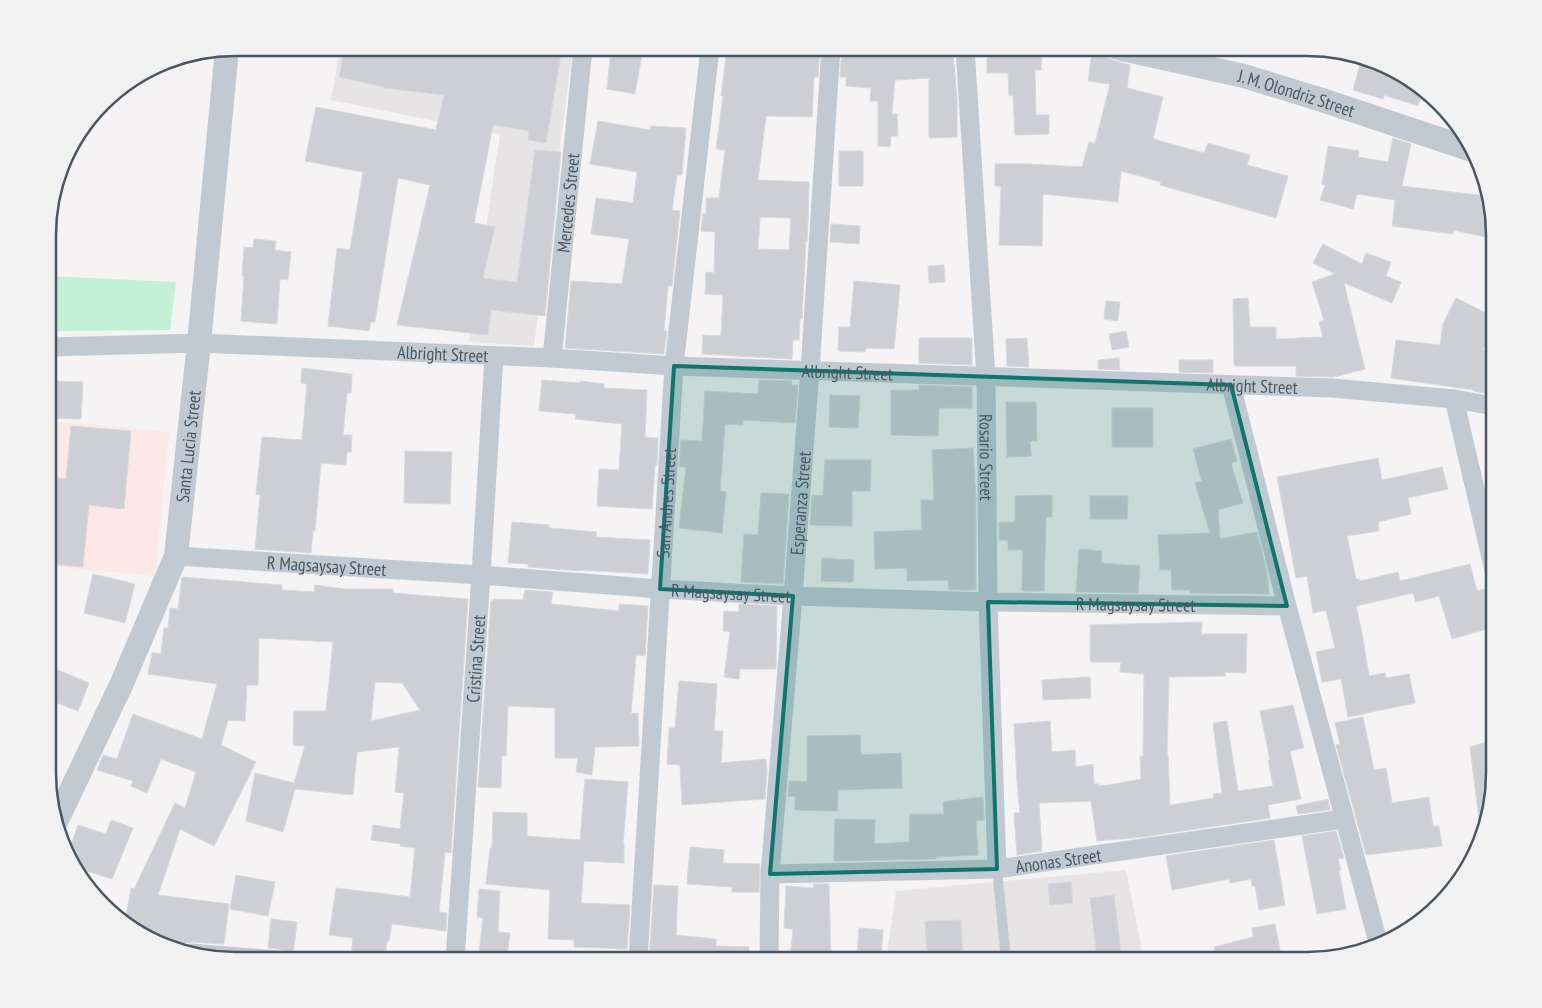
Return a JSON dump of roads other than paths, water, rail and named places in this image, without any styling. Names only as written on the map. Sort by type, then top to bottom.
[{"type":"street","name":"Mercedes Street","points":[[552,358],[582,56]]},
{"type":"street","name":"San Andres Street","points":[[638,952],[674,366],[709,56]]},
{"type":"street","name":"Esperanza Street","points":[[770,952],[770,874],[794,596],[830,56]]},
{"type":"street","name":"Rosario Street","points":[[966,56],[986,377],[988,602],[997,869]]},
{"type":"street","name":"J. M. Olondriz Street","points":[[1154,56],[1244,76],[1462,147]]},
{"type":"street","name":"Santa Lucia Street","points":[[61,812],[122,683],[176,556],[226,57]]},
{"type":"street","name":"Albright Street","points":[[56,347],[198,343],[552,358],[674,366],[1332,388],[1454,399],[1486,405]]},
{"type":"street","name":"Cristina Street","points":[[456,952],[494,356]]},
{"type":"street","points":[[1231,385],[1287,606],[1377,937]]},
{"type":"street","points":[[1454,399],[1486,536]]},
{"type":"street","name":"R Magsaysay Street","points":[[176,556],[481,575],[660,589],[794,596],[988,602],[1287,606]]},
{"type":"street","name":"Anonas Street","points":[[770,874],[997,869],[1344,819]]},
{"type":"lane","points":[[997,869],[1005,952]]}]
